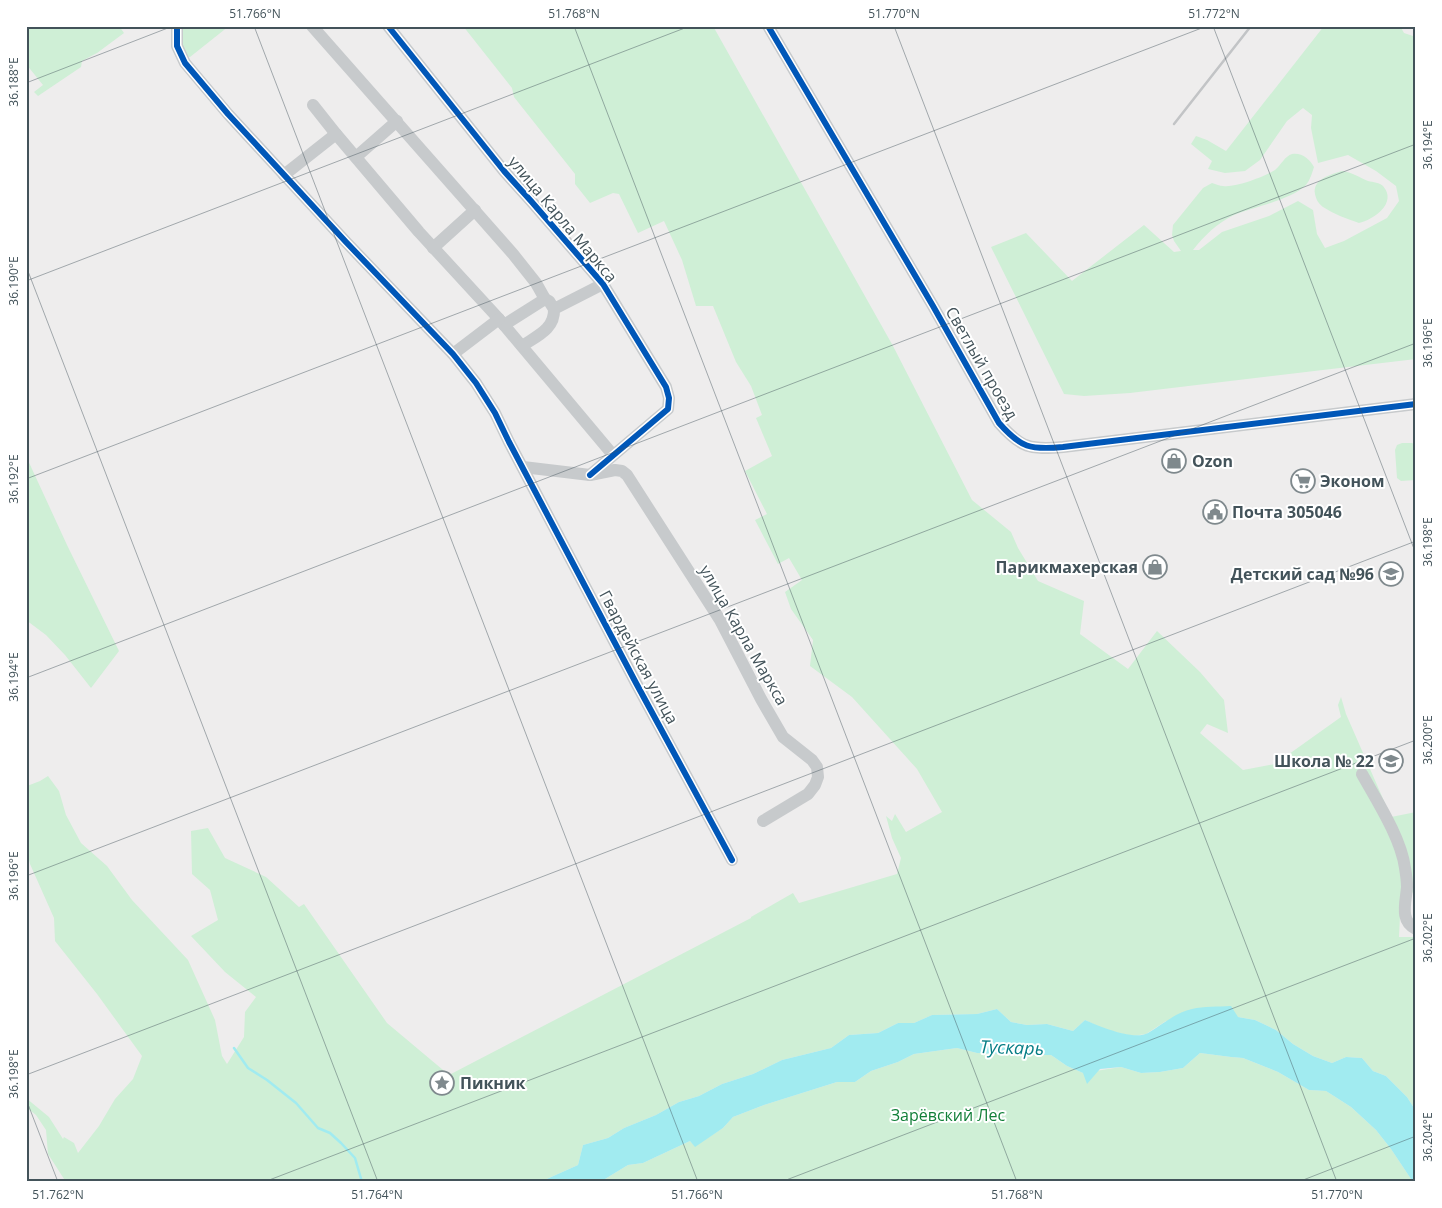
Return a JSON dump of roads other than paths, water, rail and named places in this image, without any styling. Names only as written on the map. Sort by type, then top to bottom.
[{"type":"street","points":[[176,26],[177,46],[185,63],[228,114],[358,256],[453,354],[476,383],[496,413],[509,442],[523,466]]},
{"type":"street","points":[[312,26],[513,254],[536,283],[545,299],[549,301],[554,309],[554,316],[550,326],[522,346]]},
{"type":"street","name":"улица Карла Маркса","points":[[388,26],[504,171],[603,284],[666,387],[669,398],[668,409],[590,475]]},
{"type":"street","name":"Светлый проезд","points":[[768,26],[933,306],[999,423],[1012,437],[1022,444],[1034,447],[1063,447],[1416,404]]},
{"type":"street","points":[[313,105],[433,248],[502,322],[613,455]]},
{"type":"street","points":[[356,157],[397,121]]},
{"type":"street","points":[[284,175],[336,134]]},
{"type":"street","points":[[433,248],[475,210]]},
{"type":"street","points":[[554,309],[603,284]]},
{"type":"street","points":[[453,354],[502,322],[545,299]]},
{"type":"street","name":"улица Карла Маркса","points":[[523,466],[590,475],[615,470],[622,471],[627,476],[720,620],[783,737],[812,760],[817,768],[818,777],[808,794],[763,821]]},
{"type":"street","name":"Гвардейская улица","points":[[523,466],[636,683],[732,860]]},
{"type":"street","points":[[1362,774],[1395,834],[1405,866],[1407,886],[1404,907],[1406,918],[1412,927],[1416,929]]},
{"type":"water","name":"Тускарь","points":[[1231,1006],[1238,1017],[1255,1020],[1276,1030],[1293,1044],[1313,1056],[1332,1063],[1346,1057],[1362,1058],[1373,1071],[1386,1076],[1407,1097],[1416,1111],[1416,1182],[1413,1182],[1376,1130],[1351,1107],[1326,1091],[1309,1090],[1278,1072],[1243,1058],[1200,1053],[1183,1068],[1160,1072],[1141,1073],[1121,1067],[1100,1069],[1087,1084],[1083,1073],[1067,1066],[1051,1055],[977,1053],[957,1048],[914,1054],[898,1062],[871,1071],[855,1082],[837,1082],[764,1105],[733,1117],[723,1128],[695,1147],[690,1141],[643,1163],[628,1165],[599,1182],[540,1182],[578,1165],[583,1145],[608,1138],[624,1128],[656,1115],[679,1102],[699,1096],[722,1084],[753,1074],[782,1060],[831,1048],[849,1035],[878,1033],[898,1023],[914,1023],[932,1015],[977,1014],[997,1009],[1011,1022],[1027,1025],[1047,1024],[1073,1031],[1085,1020],[1116,1032],[1142,1035],[1186,1011],[1201,1007]]},
{"type":"waterway","points":[[234,1048],[248,1068],[296,1103],[318,1128],[330,1133],[341,1143],[355,1158],[362,1182]]},
{"type":"railway","points":[[1174,124],[1251,26]]},
{"type":"place","name":"Ozon","points":[[1174,461]]},
{"type":"place","name":"Эконом","points":[[1303,481]]},
{"type":"place","name":"Почта 305046","points":[[1215,512]]},
{"type":"place","name":"Парикмахерская","points":[[1155,567]]},
{"type":"place","name":"Детский сад №96","points":[[1391,574]]},
{"type":"place","name":"Школа № 22","points":[[1391,761]]},
{"type":"place","name":"Пикник","points":[[442,1083]]},
{"type":"park label","name":"Зарёвский Лес","points":[[948,1115]]}]
